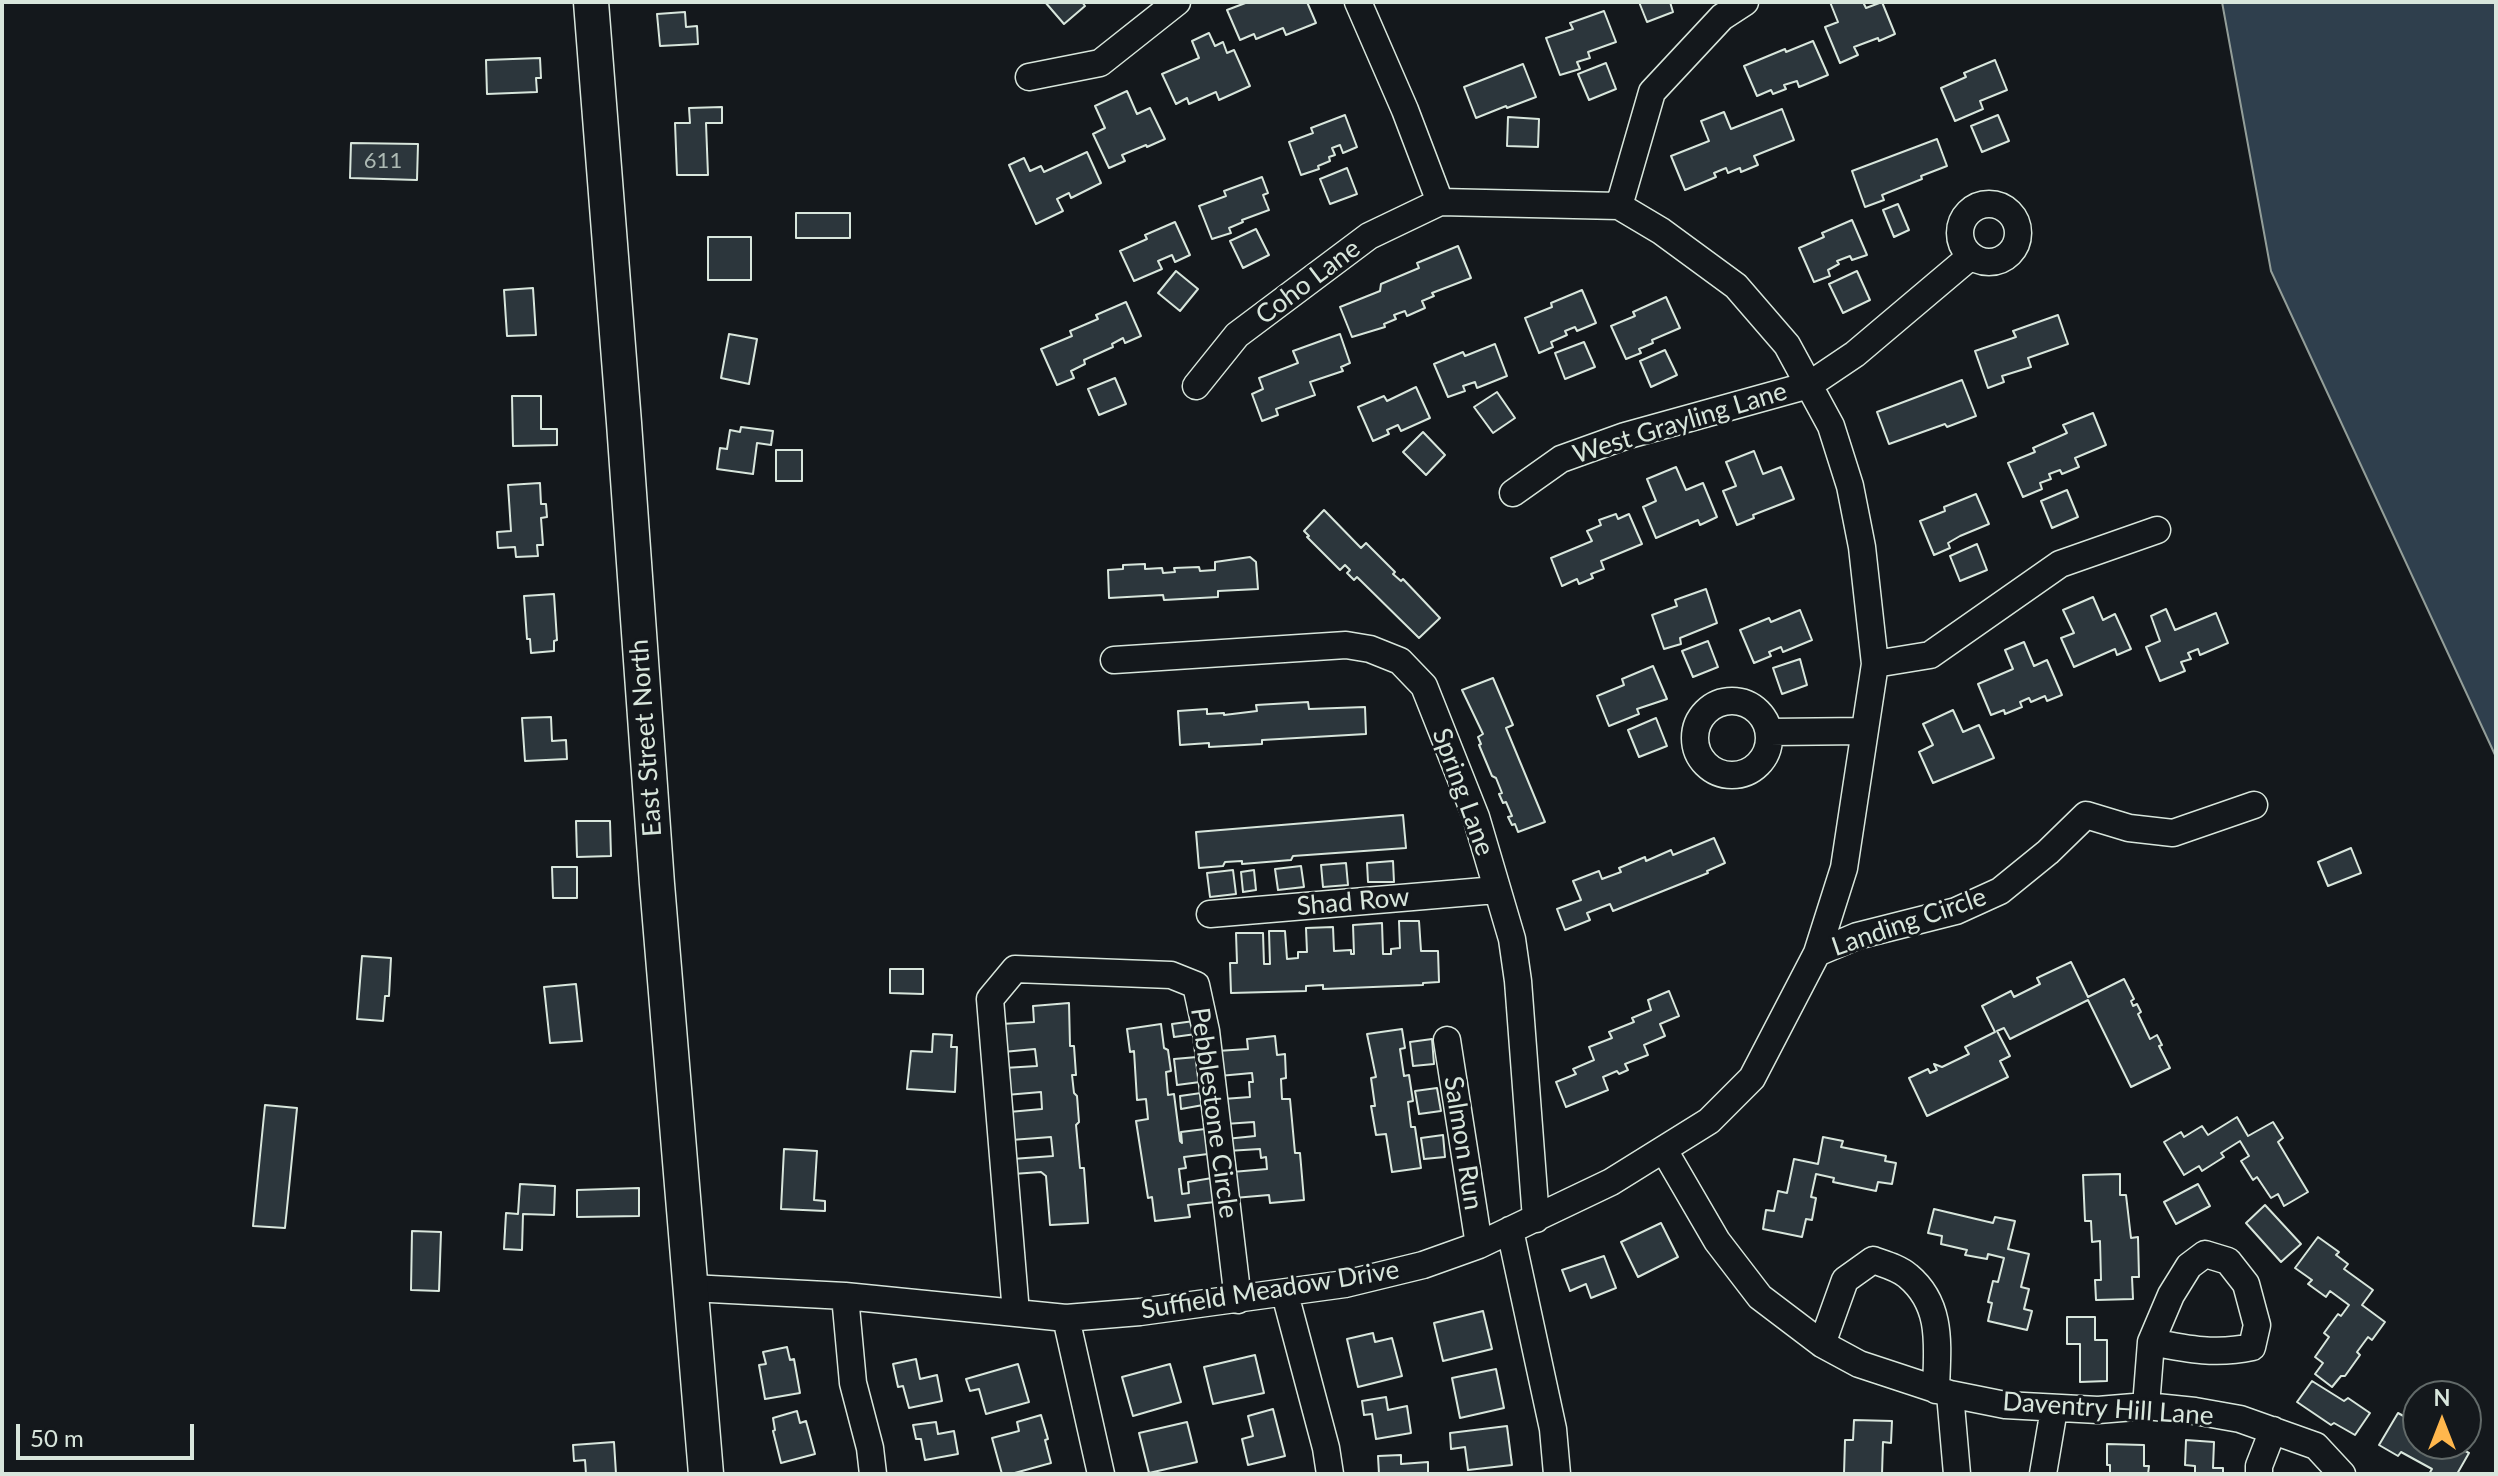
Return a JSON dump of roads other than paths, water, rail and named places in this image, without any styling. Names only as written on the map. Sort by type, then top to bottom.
[{"type":"main road","name":"East Street North","points":[[591,2],[657,884],[706,1474]]},
{"type":"street","points":[[1029,77],[1100,63],[1177,2]]},
{"type":"street","points":[[1358,2],[1405,110],[1440,202],[1619,206],[1652,92],[1722,17],[1745,2]]},
{"type":"street","name":"Coho Lane","points":[[1196,386],[1237,335],[1369,236],[1440,202]]},
{"type":"street","name":"Suffield Meadow Drive","points":[[691,1288],[845,1296],[1066,1318],[1140,1312],[1345,1284],[1423,1265],[1479,1245],[1611,1182],[1709,1121],[1752,1078],[1817,953],[1844,868],[1875,664],[1862,547],[1850,486],[1831,426],[1787,345],[1736,286],[1661,231],[1619,206]]},
{"type":"street","name":"West Grayling Lane","points":[[1513,493],[1561,459],[1625,436],[1809,385],[1855,354],[1971,256]]},
{"type":"street","points":[[1875,664],[1930,655],[2060,564],[2157,530]]},
{"type":"street","name":"Spring Lane","points":[[1114,660],[1346,645],[1370,649],[1400,661],[1424,686],[1476,817],[1512,939],[1536,1219]]},
{"type":"street","points":[[1770,732],[1864,731]]},
{"type":"street","name":"Landing Circle","points":[[1817,953],[1857,936],[1956,911],[2000,891],[2048,852],[2086,815],[2129,828],[2173,833],[2254,805]]},
{"type":"street","name":"Shad Row","points":[[1210,914],[1496,890]]},
{"type":"street","name":"Pebblestone Circle","points":[[1016,1313],[990,999],[1015,969],[1171,975],[1196,985],[1206,1031],[1238,1300]]},
{"type":"street","name":"Salmon Run","points":[[1447,1040],[1479,1245]]},
{"type":"street","name":"Daventry Hill Lane","points":[[1664,1150],[1717,1241],[1760,1297],[1822,1344],[1859,1364],[1943,1392],[2005,1405],[2098,1410],[2146,1406],[2225,1416],[2316,1446],[2342,1474]]},
{"type":"street","points":[[1510,1230],[1553,1429],[1557,1474]]},
{"type":"street","points":[[1822,1344],[1845,1280],[1873,1260],[1907,1274],[1926,1295],[1937,1324],[1943,1392],[1957,1474]]},
{"type":"street","points":[[1285,1294],[1326,1448],[1330,1474]]},
{"type":"street","points":[[845,1296],[853,1383],[870,1448],[873,1474]]},
{"type":"street","points":[[1066,1318],[1101,1474]]},
{"type":"street","points":[[2146,1406],[2151,1342]]},
{"type":"street","points":[[2043,1474],[2054,1409]]},
{"type":"street","points":[[2259,1474],[2259,1466],[2273,1430]]},
{"type":"water","points":[[2222,2],[2496,2],[2496,757],[2271,271]]}]
